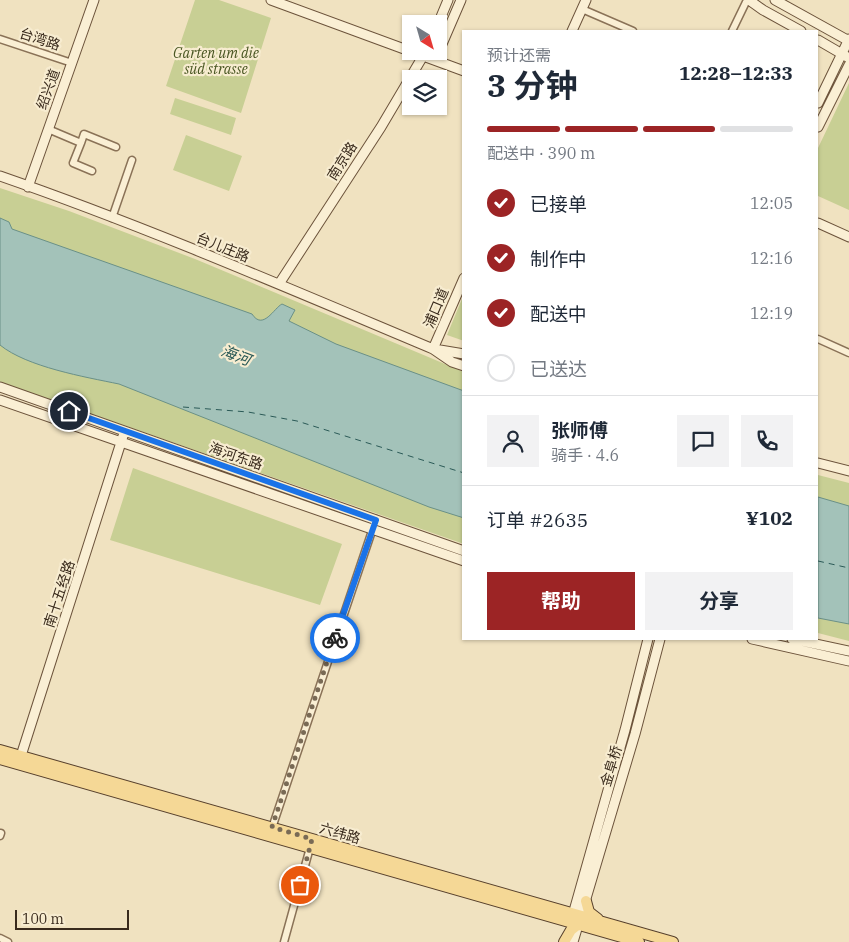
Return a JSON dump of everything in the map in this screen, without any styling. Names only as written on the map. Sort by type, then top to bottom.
[{"type":"main road","name":"绍兴道","points":[[28,187],[94,0]]},
{"type":"main road","points":[[271,0],[402,46]]},
{"type":"main road","points":[[442,15],[448,0]]},
{"type":"main road","points":[[448,29],[461,0]]},
{"type":"main road","points":[[572,30],[586,0]]},
{"type":"main road","points":[[748,0],[799,30]]},
{"type":"main road","points":[[775,0],[849,40],[845,56],[818,104]]},
{"type":"main road","points":[[818,40],[845,56]]},
{"type":"main road","name":"南京路","points":[[280,284],[421,60]]},
{"type":"main road","points":[[447,60],[462,70]]},
{"type":"main road","points":[[818,127],[849,65]]},
{"type":"main road","name":"台儿庄路","points":[[0,176],[280,284],[433,349],[452,362],[462,365]]},
{"type":"main road","points":[[818,224],[849,237]]},
{"type":"main road","name":"浦口道","points":[[433,349],[462,283]]},
{"type":"main road","name":"台儿庄路","points":[[433,349],[462,353]]},
{"type":"main road","name":"海河东路","points":[[0,387],[462,550]]},
{"type":"main road","name":"海河东路","points":[[0,400],[462,560]]},
{"type":"main road","name":"南十五经路","points":[[20,760],[125,431]]},
{"type":"main road","points":[[818,463],[849,471]]},
{"type":"main road","name":"金阜桥","points":[[582,900],[648,640]]},
{"type":"main road","name":"金阜桥","points":[[582,900],[635,734],[660,640]]},
{"type":"main road","points":[[756,640],[849,661]]},
{"type":"main road","points":[[797,640],[849,651]]},
{"type":"main road","name":"六纬路","points":[[0,750],[20,760],[577,921],[638,942]]},
{"type":"main road","name":"六纬路","points":[[0,760],[20,760]]},
{"type":"main road","points":[[573,942],[582,900]]},
{"type":"main road","points":[[582,900],[589,912],[601,921]]},
{"type":"main road","points":[[564,942],[577,921]]},
{"type":"main road","name":"六纬路","points":[[577,921],[601,921],[673,942]]},
{"type":"street","points":[[733,30],[748,0]]},
{"type":"street","points":[[582,9],[631,30]]},
{"type":"street","name":"台湾路","points":[[0,39],[72,63]]},
{"type":"street","points":[[48,129],[81,143]]},
{"type":"street","points":[[92,171],[74,163],[84,134],[116,147]]},
{"type":"street","points":[[112,218],[132,160]]},
{"type":"street","points":[[818,339],[849,353]]},
{"type":"street","points":[[271,832],[376,520]]},
{"type":"street","points":[[284,942],[311,843]]},
{"type":"street","points":[[0,938],[8,942]]},
{"type":"green space","name":"Garten um die süd strasse","points":[[195,0],[219,0],[271,18],[241,113],[166,86]]},
{"type":"green space","points":[[849,83],[849,210],[818,196],[818,148]]},
{"type":"green space","points":[[175,98],[236,118],[231,135],[170,114]]},
{"type":"green space","points":[[186,135],[242,156],[229,191],[173,170]]},
{"type":"green space","points":[[0,188],[69,211],[195,259],[462,371],[462,543],[0,382]]},
{"type":"green space","points":[[462,299],[462,340],[447,335]]},
{"type":"green space","points":[[133,468],[342,544],[320,605],[110,540]]},
{"type":"green space","points":[[818,475],[849,483],[849,641],[818,633]]},
{"type":"water","name":"海河","points":[[0,218],[9,222],[12,229],[252,314],[256,319],[260,320],[268,317],[282,304],[295,310],[289,321],[336,344],[462,390],[462,517],[429,507],[119,384],[41,365],[11,353],[0,345]]},
{"type":"water","points":[[818,497],[849,506],[849,624],[818,618]]},
{"type":"ferry route","points":[[183,407],[248,412],[297,421],[462,472]]},
{"type":"ferry route","points":[[818,561],[849,568]]},
{"type":"way so far","points":[[300,885],[312,839],[272,827],[335,638]]},
{"type":"route","points":[[69,411],[376,520],[335,638]]}]
